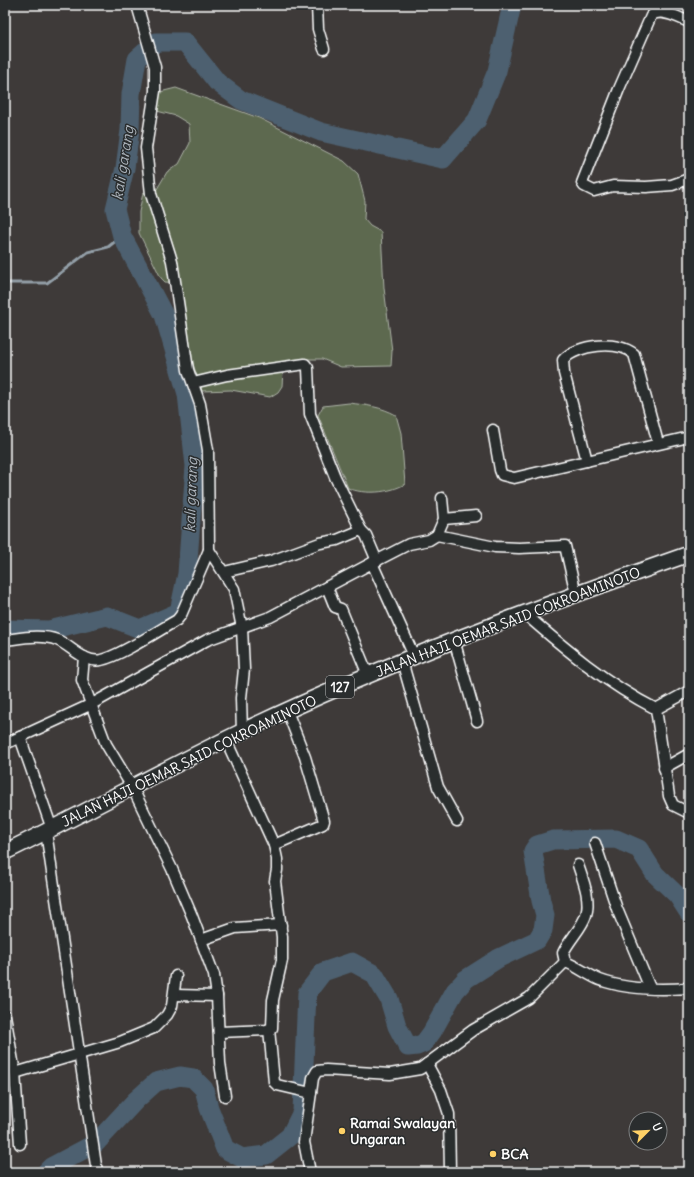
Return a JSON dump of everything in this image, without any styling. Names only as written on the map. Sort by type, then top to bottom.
[{"type":"main road","name":"JALAN HAJI OEMAR SAID COKROAMINOTO","points":[[5,852],[242,732],[408,658],[524,613],[689,554]]},
{"type":"street","points":[[5,640],[42,637],[57,640],[84,657],[91,660],[100,661],[118,653],[176,620],[181,615],[191,595],[209,550],[208,450],[204,423],[188,370],[172,261],[154,207],[148,174],[146,148],[156,85],[155,66],[147,44],[137,5]]},
{"type":"street","points":[[317,5],[318,29],[324,49]]},
{"type":"street","points":[[689,22],[661,12],[651,16],[619,89],[582,183],[586,188],[594,191],[613,186],[672,186],[689,179]]},
{"type":"street","points":[[587,461],[564,373],[564,360],[575,350],[602,346],[621,348],[634,354],[658,443]]},
{"type":"street","points":[[193,383],[227,375],[305,364],[308,368],[310,414],[335,477],[361,530],[366,535],[408,658],[438,787],[457,821]]},
{"type":"street","points":[[493,430],[500,470],[502,475],[507,478],[514,478],[658,443],[689,437]]},
{"type":"street","points":[[5,744],[92,704],[207,640],[270,617],[409,544],[429,540],[437,535],[444,519],[442,498]]},
{"type":"street","points":[[444,519],[476,516]]},
{"type":"street","points":[[224,572],[271,561],[322,542],[337,540],[361,530]]},
{"type":"street","points":[[437,535],[495,547],[518,548],[565,546],[576,594]]},
{"type":"street","points":[[209,550],[234,589],[242,628],[244,669],[241,698],[242,732]]},
{"type":"street","points":[[327,587],[335,607],[341,609],[368,676]]},
{"type":"street","points":[[524,613],[598,673],[626,693],[656,709]]},
{"type":"street","points":[[454,640],[477,721]]},
{"type":"street","points":[[84,657],[82,680],[106,744],[132,787],[172,869],[214,975],[225,1096]]},
{"type":"street","points":[[656,709],[689,691]]},
{"type":"street","points":[[656,709],[667,788],[673,804],[689,813]]},
{"type":"street","points":[[274,845],[323,824],[324,821],[305,757],[287,711]]},
{"type":"street","points":[[20,737],[49,831],[78,1053],[92,1127],[98,1172]]},
{"type":"street","points":[[226,740],[274,845],[277,859],[275,881],[281,924],[282,960],[273,1000],[273,1026],[270,1029],[274,1082],[278,1085],[311,1092]]},
{"type":"street","points":[[664,768],[689,754]]},
{"type":"street","points":[[595,843],[617,909],[650,988]]},
{"type":"street","points":[[310,1172],[304,1142],[313,1078],[320,1070],[390,1074],[416,1070],[427,1064],[473,1030],[529,998],[564,962],[563,952],[586,915],[588,903],[586,888],[578,865]]},
{"type":"street","points":[[201,940],[235,928],[281,924]]},
{"type":"street","points":[[564,962],[602,980],[650,988],[689,988]]},
{"type":"street","points":[[15,1073],[78,1053],[120,1042],[154,1028],[167,1015],[175,994],[176,976]]},
{"type":"street","points":[[175,994],[217,996]]},
{"type":"street","points":[[5,1015],[15,1073],[20,1144]]},
{"type":"street","points":[[219,1032],[270,1029]]},
{"type":"street","points":[[427,1064],[441,1090],[449,1114],[450,1172]]},
{"type":"green space","points":[[176,88],[259,118],[344,161],[358,174],[365,201],[364,219],[370,226],[381,232],[384,288],[392,351],[391,366],[341,367],[322,359],[308,359],[283,371],[282,386],[278,392],[270,397],[231,390],[202,391],[190,355],[181,283],[165,282],[161,278],[139,233],[139,212],[143,193],[157,189],[167,172],[179,164],[190,143],[189,124],[176,116],[157,111],[160,92]]},
{"type":"green space","points":[[349,403],[379,408],[396,415],[401,433],[405,484],[385,491],[377,492],[362,492],[348,488],[318,415],[323,406]]},
{"type":"waterway","name":"kali garang","points":[[5,629],[49,630],[107,616],[140,629],[179,612],[187,574],[195,466],[187,394],[164,315],[122,236],[115,209],[125,168],[130,130],[131,94],[137,59],[156,42],[185,42],[217,82],[241,100],[321,132],[443,159],[477,120],[497,71],[512,5]]},
{"type":"waterway","points":[[5,283],[47,283],[88,252],[108,247],[122,236]]},
{"type":"waterway","points":[[46,1172],[51,1167],[96,1143],[136,1100],[156,1082],[180,1076],[193,1078],[204,1089],[209,1108],[225,1149],[242,1158],[266,1155],[290,1136],[302,1112],[307,993],[323,972],[352,962],[374,974],[389,999],[397,1026],[408,1047],[417,1046],[424,1043],[432,1032],[455,991],[466,979],[499,958],[537,940],[543,930],[545,915],[541,901],[533,851],[537,845],[553,840],[616,839],[639,849],[655,874],[678,896],[689,913]]},
{"type":"place","name":"Ramai Swalayan Ungaran","points":[[342,1131]]},
{"type":"place","name":"BCA","points":[[493,1154]]}]
